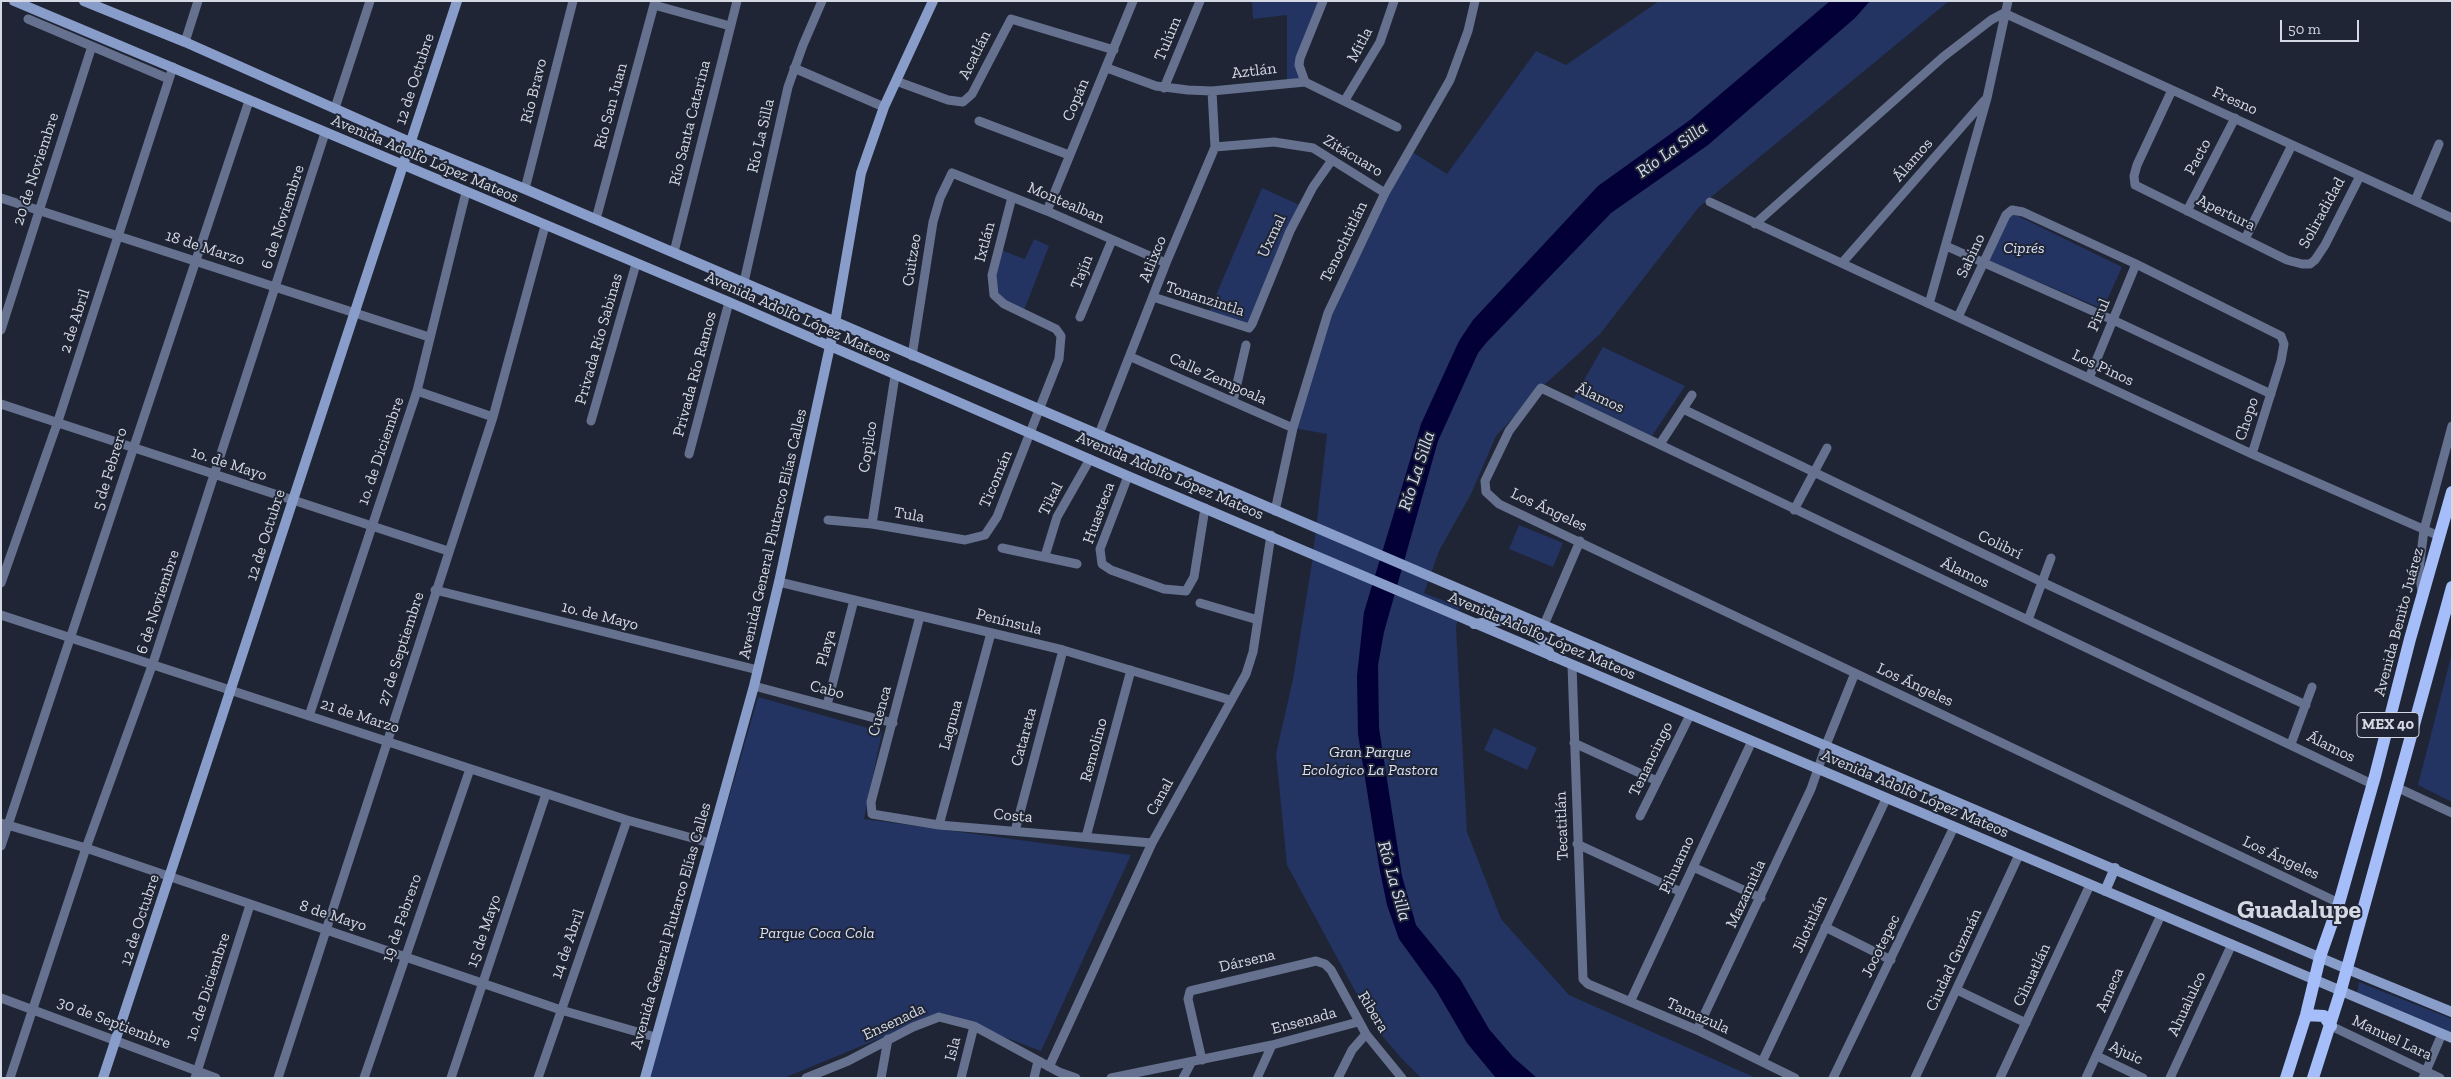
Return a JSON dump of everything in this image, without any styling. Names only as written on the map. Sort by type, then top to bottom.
[{"type":"main road","name":"Avenida Adolfo López Mateos","points":[[14,1],[729,302],[830,348],[1128,476],[1271,535],[1474,624],[2447,1036]]},
{"type":"main road","name":"Avenida Adolfo López Mateos","points":[[84,1],[185,42],[410,142],[525,188],[835,323],[2115,868],[2347,969]]},
{"type":"main road","name":"12 de Octubre","points":[[103,1078],[457,1]]},
{"type":"main road","name":"Avenida General Plutarco Elías Calles","points":[[645,1078],[655,1036],[758,670],[830,348],[861,173],[884,107],[933,1]]},
{"type":"main road","name":"Avenida Benito Juárez","points":[[2286,1078],[2306,1015],[2320,957],[2339,902],[2452,492]]},
{"type":"main road","name":"MEX 40","points":[[2313,1078],[2331,1026],[2452,587]]},
{"type":"main road","points":[[1474,624],[1504,620],[1531,630],[1544,642],[1551,656]]},
{"type":"main road","points":[[2105,891],[2115,868]]},
{"type":"main road","points":[[2347,969],[2452,1012]]},
{"type":"main road","points":[[2306,1015],[2316,1014],[2324,1016],[2331,1026]]},
{"type":"street","points":[[185,42],[198,1]]},
{"type":"street","points":[[335,108],[370,1]]},
{"type":"street","name":"Río Bravo","points":[[525,188],[573,1]]},
{"type":"street","name":"Río Santa Catarina","points":[[674,252],[737,1]]},
{"type":"street","name":"Río La Silla","points":[[744,282],[794,68],[822,1]]},
{"type":"street","name":"Copán","points":[[1046,211],[1107,68],[1133,1]]},
{"type":"street","name":"Tulúm","points":[[1164,88],[1200,1]]},
{"type":"street","points":[[1305,82],[1301,72],[1300,58],[1323,1]]},
{"type":"street","name":"Mitla","points":[[1346,100],[1380,42],[1394,1]]},
{"type":"street","name":"Tenochtitlán","points":[[1275,511],[1293,428],[1328,313],[1385,193],[1450,80],[1466,39],[1475,1]]},
{"type":"street","points":[[1928,304],[1987,98],[2008,1]]},
{"type":"street","points":[[654,3],[730,26]]},
{"type":"street","name":"Río San Juan","points":[[596,219],[654,3]]},
{"type":"street","points":[[1755,224],[1943,57],[1991,20],[2004,13]]},
{"type":"street","name":"Fresno","points":[[2004,13],[2452,218]]},
{"type":"street","name":"Acatlán","points":[[896,81],[948,100],[963,102],[972,94],[1011,19],[1114,50]]},
{"type":"street","points":[[28,20],[169,79]]},
{"type":"street","name":"20 de Noviembre","points":[[1,330],[92,46]]},
{"type":"street","name":"2 de Abril","points":[[1,583],[57,424],[173,67]]},
{"type":"street","points":[[794,68],[884,107]]},
{"type":"street","name":"Aztlán","points":[[1107,68],[1164,88],[1212,91],[1305,82],[1346,100],[1397,127]]},
{"type":"street","name":"Apertura","points":[[2172,90],[2137,164],[2134,180],[2135,186],[2287,260],[2310,264]]},
{"type":"street","name":"Atlixco","points":[[1099,434],[1131,357],[1166,263],[1215,147],[1212,91]]},
{"type":"street","name":"Álamos","points":[[1842,263],[1987,98]]},
{"type":"street","name":"5 de Febrero","points":[[1,846],[5,824],[71,637],[132,448],[249,101]]},
{"type":"street","name":"Pacto","points":[[2186,211],[2235,118]]},
{"type":"street","points":[[979,120],[1069,156]]},
{"type":"street","name":"6 de Noviembre","points":[[10,1078],[86,848],[153,663],[325,133]]},
{"type":"street","name":"Zitácuaro","points":[[1215,147],[1287,142],[1313,148],[1385,193]]},
{"type":"street","points":[[2415,201],[2439,144]]},
{"type":"street","points":[[2244,239],[2292,145]]},
{"type":"street","name":"Uxmal","points":[[1249,328],[1290,231],[1313,187],[1332,160]]},
{"type":"street","name":"Montealban","points":[[952,173],[1166,263]]},
{"type":"street","name":"Cuitzeo","points":[[912,356],[933,222],[940,198],[952,173]]},
{"type":"street","name":"Soliradidad","points":[[2310,264],[2326,245],[2360,176]]},
{"type":"street","name":"1o. de Diciembre","points":[[309,716],[417,391],[466,192]]},
{"type":"street","name":"Ixtlán","points":[[1012,197],[992,275],[994,295],[1004,304],[1056,328],[1060,336],[1058,359],[1040,410]]},
{"type":"street","name":"18 de Marzo","points":[[1,198],[429,337]]},
{"type":"street","name":"Los Pinos","points":[[1710,202],[2252,454],[2439,536]]},
{"type":"street","name":"Sabino","points":[[1958,318],[2006,215],[2012,210],[2022,212],[2136,264]]},
{"type":"street","name":"27 de Septiembre","points":[[278,1078],[493,417],[545,226]]},
{"type":"street","name":"Tajín","points":[[1080,316],[1112,240]]},
{"type":"street","points":[[1946,246],[2113,320],[2271,394],[2283,351],[2281,336],[2136,264]]},
{"type":"street","name":"Privada Río Sabinas","points":[[591,421],[636,264]]},
{"type":"street","name":"Pirul","points":[[2089,378],[2136,264]]},
{"type":"street","name":"Tonanzintla","points":[[1153,298],[1249,328]]},
{"type":"street","name":"Privada Río Ramos","points":[[689,454],[729,302]]},
{"type":"street","points":[[1233,401],[1246,345]]},
{"type":"street","name":"Calle Zempoala","points":[[1131,357],[1293,428]]},
{"type":"street","name":"Copilco","points":[[872,524],[895,376]]},
{"type":"street","name":"Álamos","points":[[1484,487],[1488,474],[1509,431],[1541,388],[2372,784]]},
{"type":"street","points":[[417,391],[493,417]]},
{"type":"street","points":[[1660,444],[1692,394]]},
{"type":"street","name":"Chopo","points":[[2252,454],[2271,394]]},
{"type":"street","name":"1o. de Mayo","points":[[1,404],[57,424],[448,551]]},
{"type":"street","name":"Colibrí","points":[[1683,409],[2042,582],[2306,705]]},
{"type":"street","name":"Ticomán","points":[[985,535],[997,517],[1040,410]]},
{"type":"street","points":[[2422,597],[2419,570],[2424,530],[2452,426]]},
{"type":"street","points":[[1794,510],[1827,448]]},
{"type":"street","name":"Tikal","points":[[1044,556],[1057,517],[1090,459]]},
{"type":"street","name":"Huasteca","points":[[1128,476],[1103,537],[1100,550],[1100,560],[1111,570],[1156,586],[1186,591],[1194,577],[1205,508]]},
{"type":"street","name":"Los Ángeles","points":[[1484,487],[1490,497],[1499,504],[2339,902]]},
{"type":"street","name":"Tula","points":[[828,520],[872,524],[965,540],[985,535]]},
{"type":"street","name":"Canal","points":[[1048,1067],[1152,844],[1246,674],[1250,663],[1258,620],[1271,535]]},
{"type":"street","points":[[1544,625],[1580,541]]},
{"type":"street","points":[[1002,548],[1077,564]]},
{"type":"street","points":[[2028,620],[2051,558]]},
{"type":"street","name":"Península","points":[[779,582],[1063,650],[1230,700]]},
{"type":"street","name":"1o. de Mayo","points":[[436,590],[758,670]]},
{"type":"street","name":"Playa","points":[[827,705],[854,600]]},
{"type":"street","points":[[1200,603],[1258,620]]},
{"type":"street","name":"21 de Marzo","points":[[1,615],[153,663],[546,794],[627,820],[710,843]]},
{"type":"street","name":"Cuenca","points":[[872,814],[871,802],[920,616]]},
{"type":"street","name":"Laguna","points":[[939,825],[992,633]]},
{"type":"street","name":"Catarata","points":[[1015,831],[1063,650]]},
{"type":"street","name":"Tecatitlán","points":[[1572,665],[1582,976],[1588,984]]},
{"type":"street","name":"Remolino","points":[[1086,837],[1131,670]]},
{"type":"street","name":"Mazamitla","points":[[1697,1030],[1811,789],[1826,745],[1855,673]]},
{"type":"street","name":"Cabo","points":[[754,686],[893,723]]},
{"type":"street","points":[[2290,744],[2312,687]]},
{"type":"street","name":"Tenancingo","points":[[1640,816],[1690,715]]},
{"type":"street","name":"Pihuamo","points":[[1630,1002],[1752,742]]},
{"type":"street","points":[[1574,743],[1657,781]]},
{"type":"street","name":"19 de Febrero","points":[[364,1078],[470,769]]},
{"type":"street","points":[[2396,787],[2452,813]]},
{"type":"street","name":"15 de Mayo","points":[[451,1078],[546,794]]},
{"type":"street","name":"Jilotitlán","points":[[1762,1062],[1886,799]]},
{"type":"street","name":"Costa","points":[[872,814],[939,825],[1152,844]]},
{"type":"street","name":"14 de Abril","points":[[538,1078],[627,820]]},
{"type":"street","name":"8 de Mayo","points":[[5,824],[86,848],[169,878],[483,982],[561,1010],[655,1036]]},
{"type":"street","name":"Jocotepec","points":[[1833,1078],[1954,828]]},
{"type":"street","points":[[1577,844],[1681,892]]},
{"type":"street","name":"Ciudad Guzmán","points":[[1915,1078],[2019,855]]},
{"type":"street","points":[[1692,867],[1760,898]]},
{"type":"street","name":"Cihuatlán","points":[[2000,1078],[2090,885]]},
{"type":"street","name":"1o. de Diciembre","points":[[196,1074],[250,905]]},
{"type":"street","name":"Ameca","points":[[2086,1078],[2161,915]]},
{"type":"street","points":[[1825,927],[1891,960]]},
{"type":"street","name":"Ahualulco","points":[[2170,1078],[2232,944]]},
{"type":"street","name":"Dársena","points":[[1202,1060],[1188,992],[1196,988],[1310,962],[1320,962]]},
{"type":"street","name":"Ribera","points":[[1320,962],[1331,970],[1358,1022],[1402,1078]]},
{"type":"street","name":"Tamazula","points":[[1588,984],[1697,1030],[1795,1078]]},
{"type":"street","points":[[1957,990],[2026,1024]]},
{"type":"street","name":"30 de Septiembre","points":[[1,998],[117,1039],[196,1074],[216,1078]]},
{"type":"street","name":"Ensenada","points":[[810,1077],[888,1039],[939,1017],[974,1026],[1060,1075],[1076,1078]]},
{"type":"street","name":"Ensenada","points":[[1111,1078],[1272,1045],[1358,1022]]},
{"type":"street","name":"Isla","points":[[962,1078],[974,1026]]},
{"type":"street","name":"Manuel Lara","points":[[2331,1026],[2425,1074],[2440,1078]]},
{"type":"street","points":[[1338,1078],[1352,1050],[1366,1034]]},
{"type":"street","points":[[2425,1074],[2447,1036]]},
{"type":"street","points":[[881,1078],[888,1039]]},
{"type":"street","points":[[1257,1078],[1272,1045]]},
{"type":"street","name":"Ajuic","points":[[2097,1056],[2143,1078]]},
{"type":"street","points":[[1034,1078],[1038,1061]]},
{"type":"street","points":[[1183,1078],[1191,1063]]},
{"type":"green space","points":[[1252,1],[1323,1],[1300,58],[1305,82],[1287,82],[1287,15],[1253,19]]},
{"type":"green space","name":"Gran Parque Ecológico La Pastora","points":[[1659,1],[1949,1],[1699,207],[1600,334],[1541,388],[1496,436],[1471,494],[1439,551],[1424,593],[1460,607],[1456,628],[1467,832],[1501,919],[1569,995],[1756,1078],[1421,1078],[1374,1026],[1287,865],[1276,754],[1293,679],[1312,563],[1327,434],[1293,428],[1319,338],[1409,150],[1447,174],[1536,51],[1566,65]]},
{"type":"green space","points":[[1262,188],[1302,206],[1252,324],[1207,316]]},
{"type":"green space","name":"Ciprés","points":[[2010,212],[2122,267],[2103,309],[1989,261]]},
{"type":"green space","points":[[1034,239],[1049,246],[1023,313],[1004,304],[992,287],[998,249],[1025,259]]},
{"type":"green space","points":[[1603,347],[1685,386],[1652,436],[1573,399]]},
{"type":"green space","points":[[1519,525],[1563,543],[1553,567],[1509,549]]},
{"type":"green space","points":[[2452,653],[2452,802],[2418,785]]},
{"type":"green space","name":"Parque Coca Cola","points":[[758,697],[882,732],[864,819],[1131,855],[1041,1051],[941,1013],[784,1078],[648,1078]]},
{"type":"green space","points":[[1494,728],[1537,748],[1527,770],[1484,750]]},
{"type":"green space","points":[[2359,982],[2452,1019],[2452,1034],[2357,993]]},
{"type":"water","points":[[1830,1],[1870,1],[1855,18],[1708,145],[1611,213],[1478,353],[1438,441],[1384,632],[1378,665],[1379,728],[1402,876],[1416,925],[1460,979],[1489,1029],[1513,1057],[1537,1078],[1496,1078],[1467,1043],[1436,990],[1399,939],[1387,905],[1379,866],[1358,734],[1357,676],[1364,612],[1421,424],[1459,341],[1473,320],[1598,186],[1690,120]]},
{"type":"district","name":"Guadalupe","points":[[2299,911]]}]
